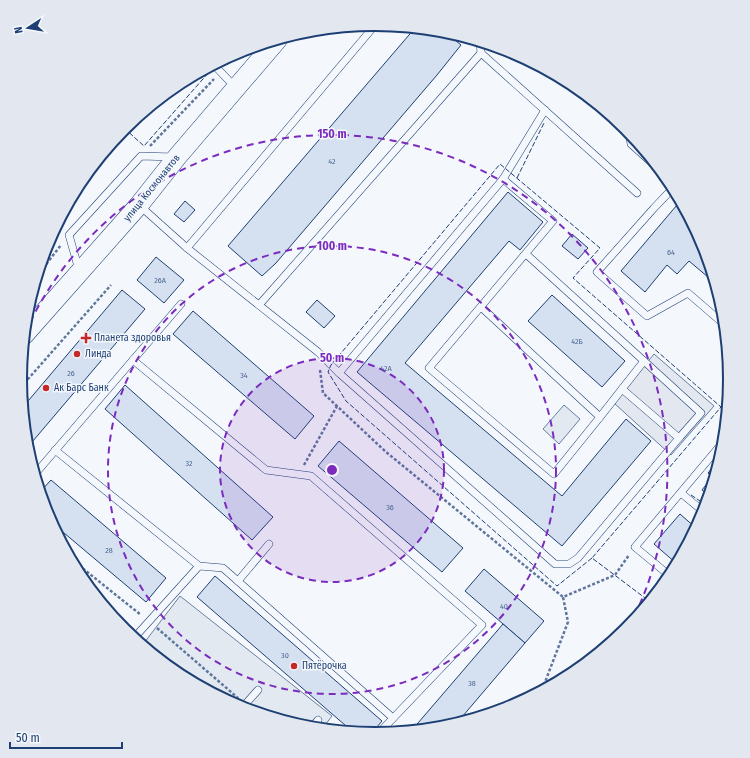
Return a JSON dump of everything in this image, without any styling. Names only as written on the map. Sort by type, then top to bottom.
[{"type":"street","name":"улица Космонавтов","points":[[31,327],[139,205],[177,157],[271,47]]},
{"type":"lane","points":[[187,248],[370,31]]},
{"type":"lane","points":[[480,47],[481,53],[638,193]]},
{"type":"lane","points":[[259,305],[481,53]]},
{"type":"lane","points":[[218,69],[236,88]]},
{"type":"lane","points":[[339,373],[503,179],[545,110]]},
{"type":"lane","points":[[80,273],[69,235],[141,156],[177,157]]},
{"type":"lane","points":[[503,179],[553,221],[429,368],[554,474],[644,361]]},
{"type":"lane","points":[[668,193],[597,272],[647,316],[688,293],[717,319]]},
{"type":"lane","points":[[139,205],[187,248],[318,352],[339,373],[555,564],[569,564],[578,558],[701,413],[526,254]]},
{"type":"lane","points":[[39,469],[181,304]]},
{"type":"lane","points":[[480,307],[600,417]]},
{"type":"lane","points":[[133,360],[266,470],[311,476],[482,626],[385,727]]},
{"type":"lane","points":[[622,389],[679,438]]},
{"type":"lane","points":[[55,450],[199,566],[223,568],[393,718]]},
{"type":"lane","points":[[664,571],[635,547],[715,452]]},
{"type":"lane","points":[[681,493],[699,508]]},
{"type":"lane","points":[[238,580],[270,544]]},
{"type":"lane","points":[[138,633],[199,566]]},
{"type":"lane","points":[[247,703],[258,690]]},
{"type":"path","points":[[27,380],[111,285]]},
{"type":"path","points":[[318,352],[323,393],[386,452],[563,597],[568,622],[545,682]]},
{"type":"path","points":[[298,474],[337,406]]},
{"type":"path","points":[[563,597],[614,575],[635,547]]},
{"type":"path","points":[[85,570],[149,621],[234,697]]},
{"type":"shaded area","points":[[654,354],[714,406],[671,455],[614,403]]},
{"type":"shaded area","points":[[564,405],[580,419],[559,444],[543,429]]},
{"type":"shaded area","points":[[180,596],[332,716],[326,723],[285,715],[242,701],[201,680],[163,655],[146,641]]},
{"type":"building","points":[[411,33],[456,41],[461,45],[276,263],[262,276],[228,246]]},
{"type":"building","points":[[508,192],[543,222],[520,250],[509,241],[405,363],[562,496],[626,419],[651,441],[562,546],[357,372]]},
{"type":"building","points":[[185,201],[195,210],[184,222],[174,214]]},
{"type":"building","points":[[676,206],[697,246],[708,277],[689,261],[677,274],[667,265],[645,292],[621,271]]},
{"type":"building","points":[[572,234],[588,248],[578,259],[562,246]]},
{"type":"building","points":[[156,257],[184,280],[164,303],[137,280]]},
{"type":"building","points":[[122,290],[145,309],[33,441],[28,401]]},
{"type":"building","points":[[552,295],[625,361],[602,387],[528,321]]},
{"type":"building","points":[[317,300],[335,316],[324,328],[306,312]]},
{"type":"building","points":[[193,311],[314,416],[295,439],[173,334]]},
{"type":"building","points":[[125,385],[273,517],[252,540],[105,409]]},
{"type":"building","points":[[339,441],[463,548],[442,572],[318,466]]},
{"type":"building","points":[[51,480],[166,578],[146,602],[62,532],[44,488]]},
{"type":"building","points":[[707,483],[705,492],[702,490]]},
{"type":"building","points":[[680,514],[691,524],[672,560],[654,544]]},
{"type":"building","points":[[484,569],[544,621],[525,643],[465,591]]},
{"type":"building","points":[[215,576],[382,721],[377,727],[345,725],[197,597]]},
{"type":"building","points":[[503,624],[525,643],[463,715],[417,724]]},
{"type":"fence","points":[[129,133],[144,146],[206,75]]},
{"type":"fence","points":[[517,178],[544,123]]},
{"type":"fence","points":[[500,164],[600,248],[573,278],[721,407],[592,558],[557,586],[346,401],[328,372],[331,365],[500,164]]},
{"type":"fence","points":[[691,495],[701,502]]},
{"type":"fence","points":[[592,558],[645,598]]},
{"type":"place","name":"Планета здоровья","points":[[86,338]]},
{"type":"place","name":"Линда","points":[[77,354]]},
{"type":"place","name":"Ак Барс Банк","points":[[46,388]]},
{"type":"place","name":"Пятёрочка","points":[[294,666]]}]
